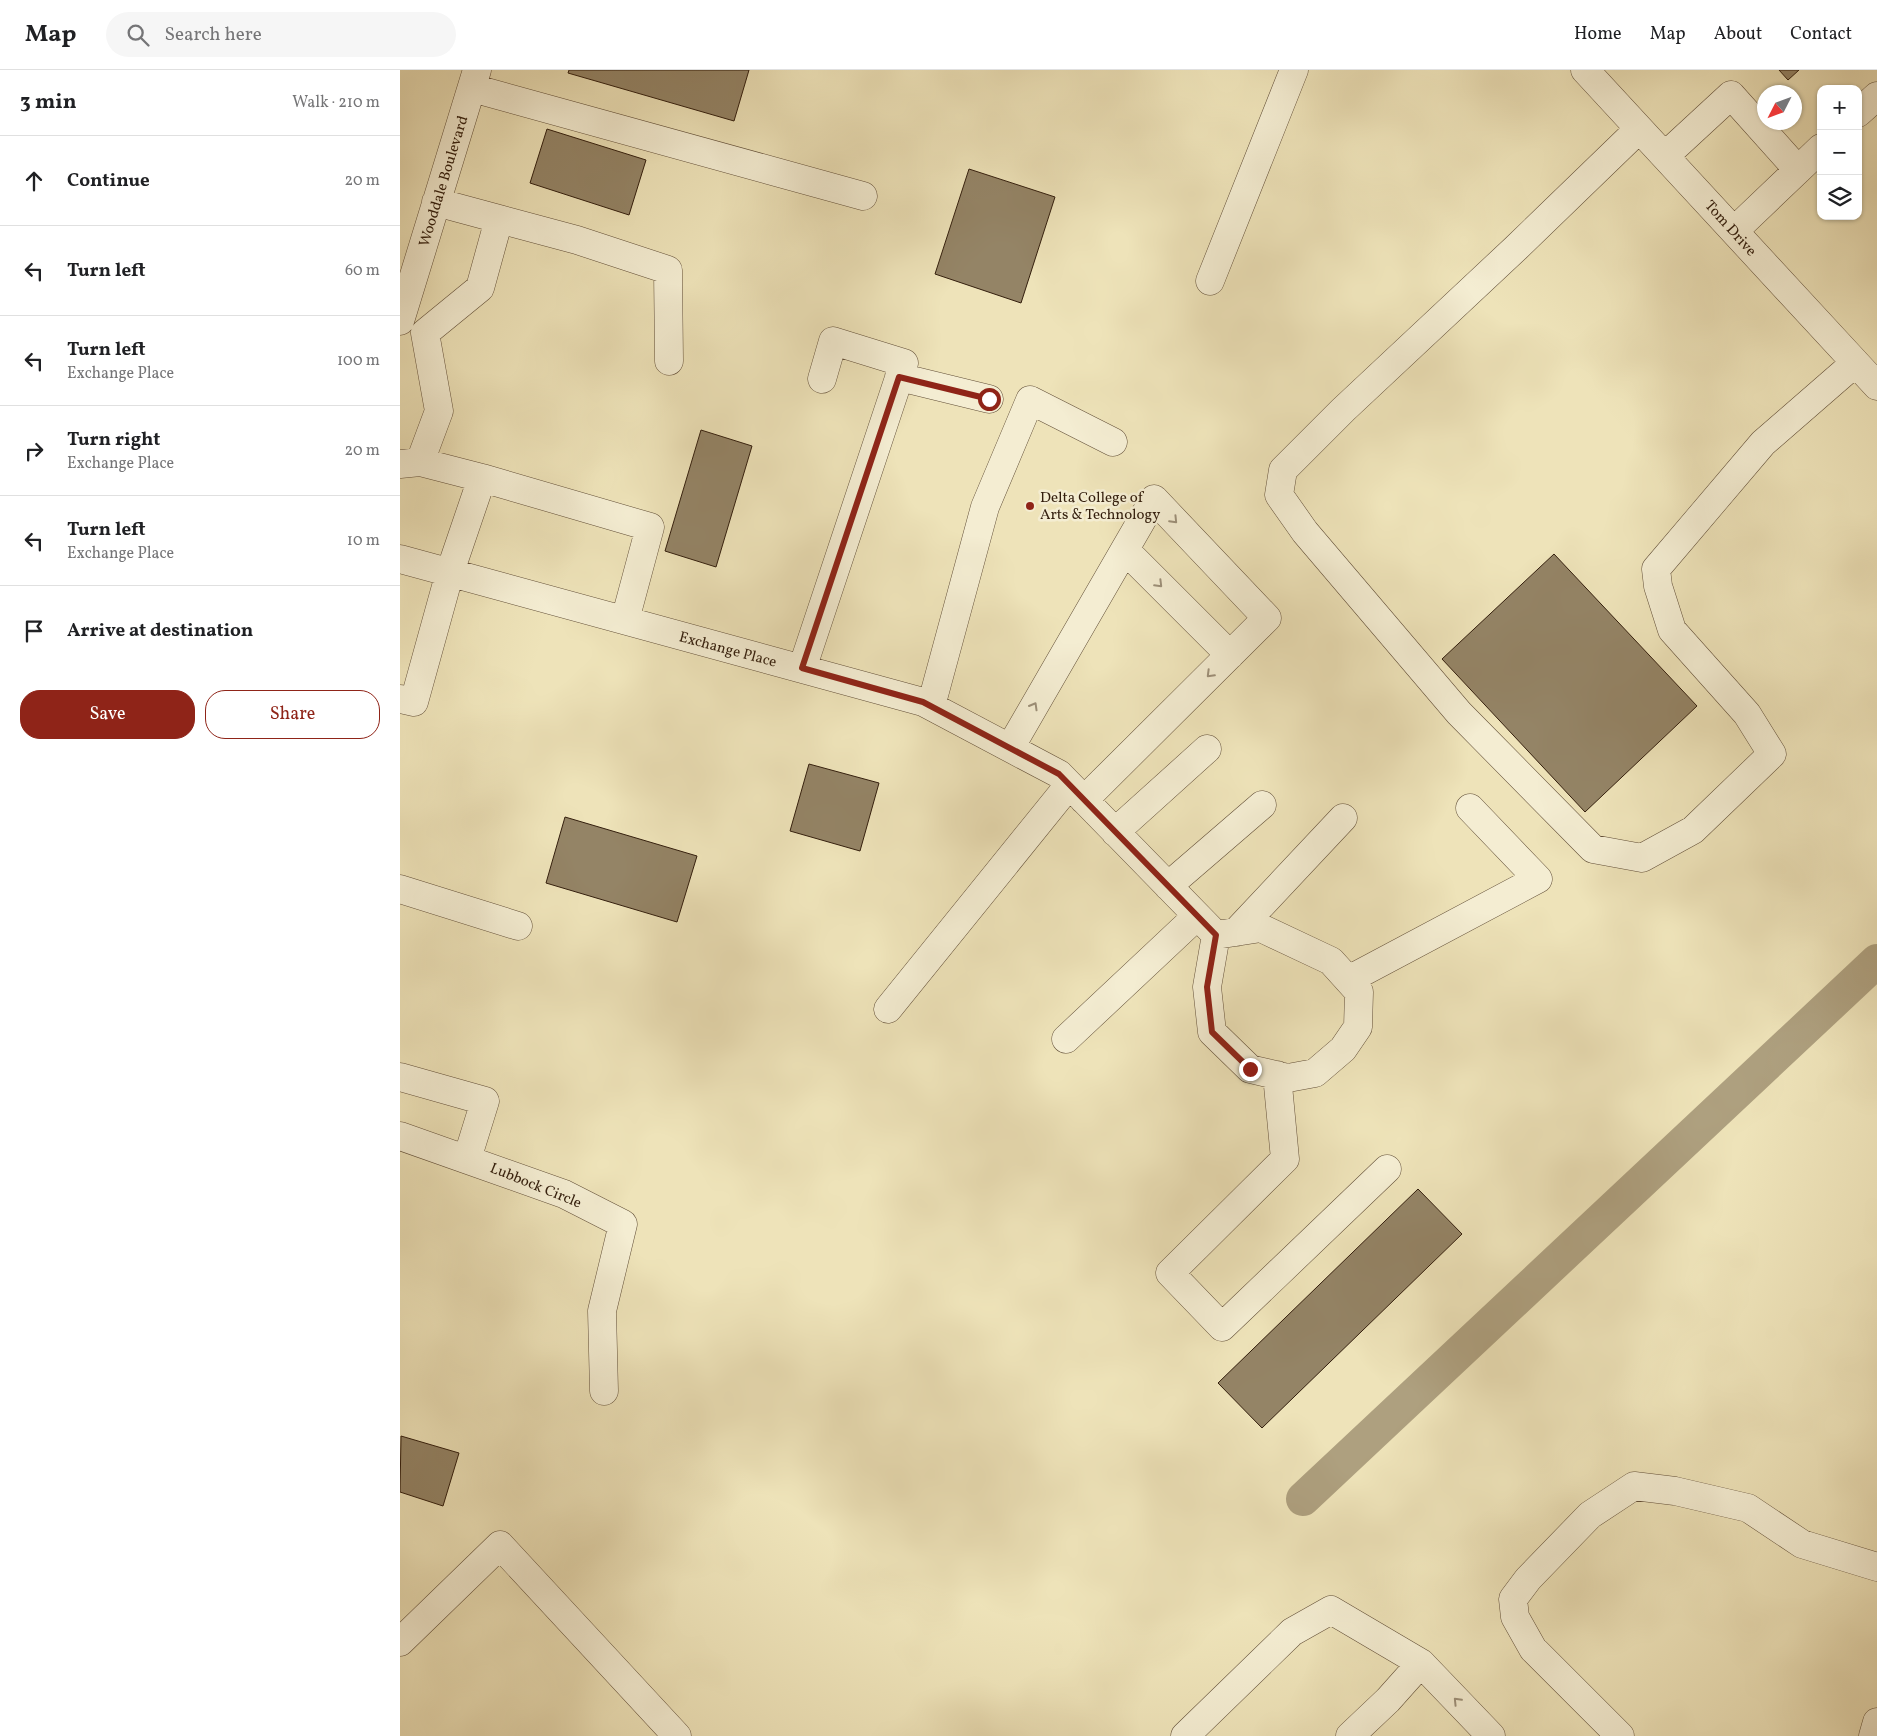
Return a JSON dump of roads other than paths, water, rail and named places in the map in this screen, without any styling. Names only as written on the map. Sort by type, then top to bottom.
[{"type":"street","points":[[1210,281],[1294,70]]},
{"type":"street","name":"Tom Drive","points":[[1586,70],[1734,231],[1867,368]]},
{"type":"street","points":[[474,79],[863,196]]},
{"type":"street","name":"Wooddale Boulevard","points":[[400,321],[474,79]]},
{"type":"street","points":[[1666,155],[1731,95],[1798,170]]},
{"type":"street","points":[[1862,109],[1877,96]]},
{"type":"street","points":[[1639,129],[1516,248],[1343,410],[1283,470],[1279,494],[1305,532],[1459,713],[1593,849],[1642,858],[1693,830],[1772,754],[1747,714],[1672,630],[1658,586],[1656,569],[1763,443],[1867,368]]},
{"type":"street","points":[[1734,231],[1817,152]]},
{"type":"street","points":[[436,202],[576,240],[668,270],[669,361]]},
{"type":"street","points":[[425,333],[480,288],[499,220]]},
{"type":"street","points":[[400,321],[425,333]]},
{"type":"street","points":[[425,333],[438,411],[410,463],[482,478],[650,527],[625,620]]},
{"type":"street","points":[[802,668],[904,362],[833,341],[822,379]]},
{"type":"street","points":[[899,377],[989,399]]},
{"type":"street","points":[[931,706],[985,507],[1030,400],[1113,442]]},
{"type":"street","points":[[400,699],[414,702],[450,572],[482,478]]},
{"type":"street","points":[[888,1009],[1076,793],[1230,655],[1267,618],[1154,499],[1010,748]]},
{"type":"street","points":[[1125,550],[1230,655]]},
{"type":"street","name":"Exchange Place","points":[[400,558],[923,702],[1059,774],[1197,916],[1226,933]]},
{"type":"street","points":[[1115,832],[1207,749]]},
{"type":"street","points":[[1168,886],[1262,805]]},
{"type":"street","points":[[1348,980],[1538,879],[1470,808]]},
{"type":"street","points":[[1226,933],[1261,928],[1331,961],[1359,992],[1358,1028],[1344,1048],[1315,1073],[1288,1078],[1250,1069],[1212,1032],[1207,987],[1226,933],[1343,818]]},
{"type":"street","points":[[400,889],[518,926]]},
{"type":"street","points":[[1066,1039],[1197,916]]},
{"type":"street","points":[[1277,1075],[1285,1159],[1170,1274],[1222,1327],[1387,1169]]},
{"type":"street","points":[[400,1077],[485,1101],[467,1159]]},
{"type":"street","name":"Lubbock Circle","points":[[400,1136],[564,1194],[623,1224],[602,1311],[604,1391]]},
{"type":"street","points":[[1620,1736],[1533,1649],[1515,1618],[1513,1599],[1528,1579],[1590,1515],[1612,1500],[1634,1486],[1675,1491],[1748,1508],[1802,1544],[1877,1567]]},
{"type":"street","points":[[400,1642],[500,1545],[678,1736]]},
{"type":"street","points":[[1185,1736],[1292,1632],[1331,1610],[1421,1663],[1491,1736]]},
{"type":"street","points":[[1350,1736],[1388,1700],[1421,1663]]},
{"type":"street","points":[[1873,1736],[1877,1722]]},
{"type":"waterway","points":[[1303,1499],[1877,961]]},
{"type":"place","name":"Delta College of Arts & Technology","points":[[1030,506]]}]
